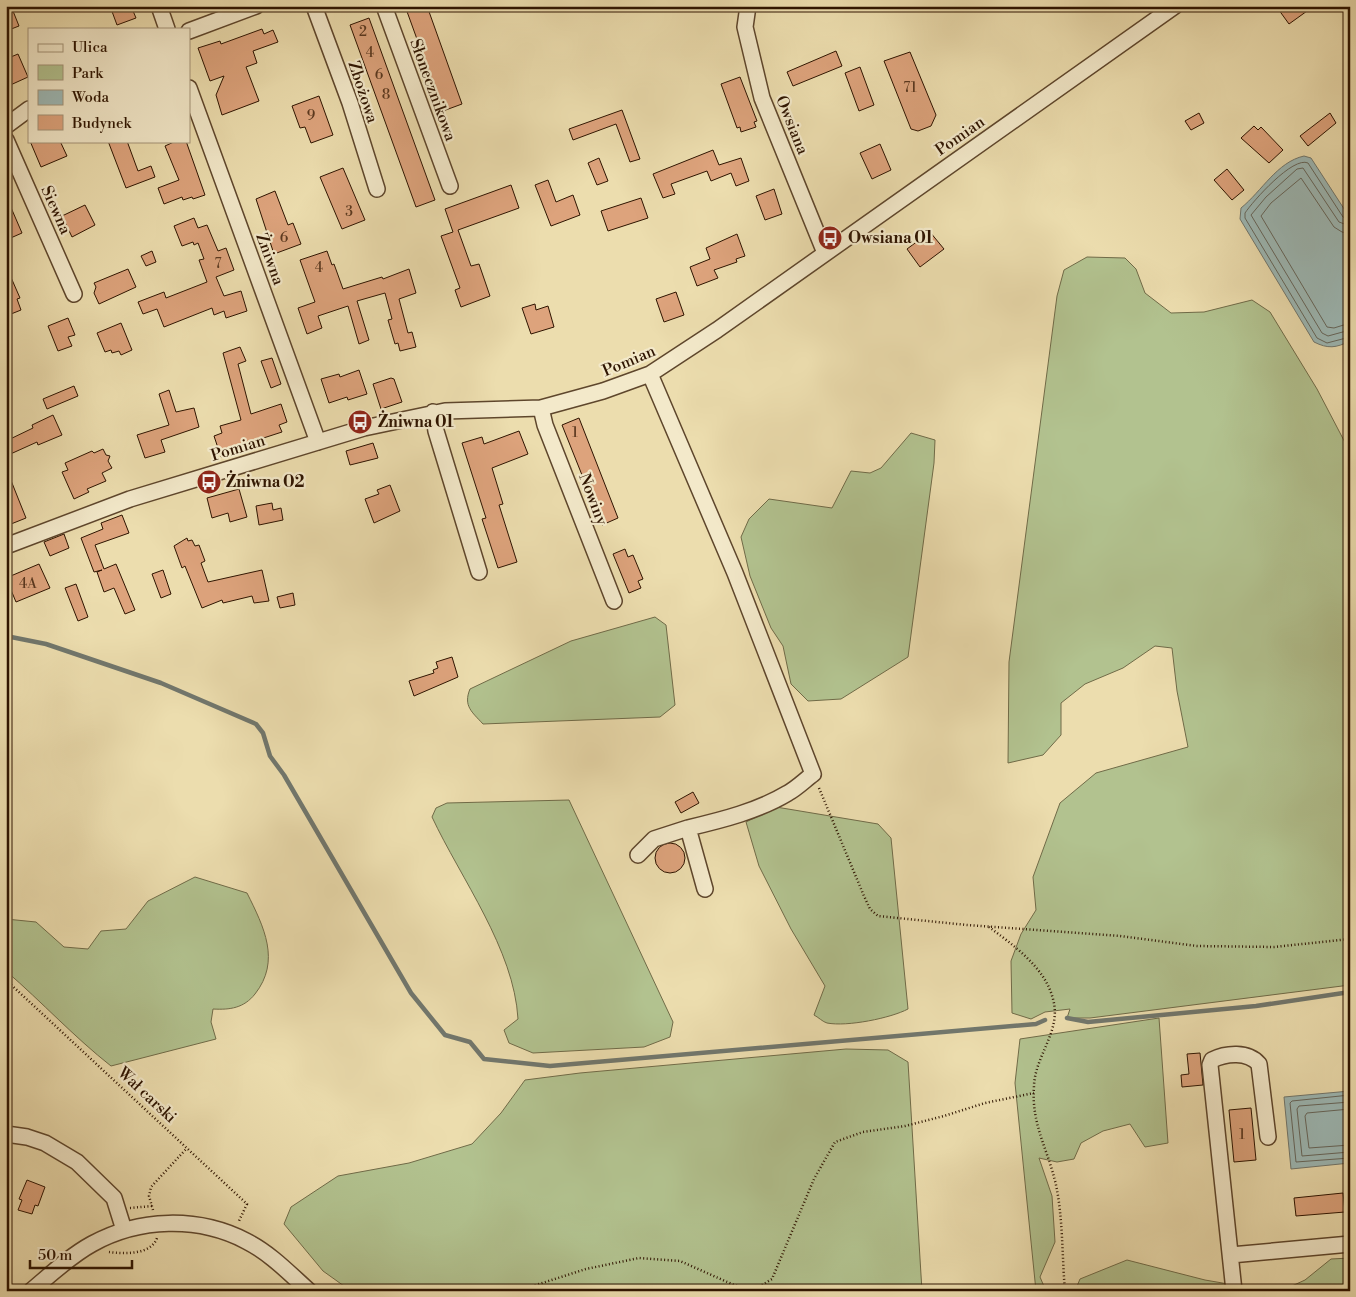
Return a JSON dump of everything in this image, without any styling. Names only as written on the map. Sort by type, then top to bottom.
[{"type":"street","points":[[159,6],[167,28]]},
{"type":"street","points":[[190,31],[256,6]]},
{"type":"street","name":"Zbożowa","points":[[314,6],[350,103],[376,190]]},
{"type":"street","name":"Słonecznikowa","points":[[384,6],[450,186]]},
{"type":"street","name":"Owsiana","points":[[748,6],[745,27],[745,61],[825,253]]},
{"type":"street","name":"Pomian","points":[[6,546],[114,504],[364,428],[433,412],[469,409],[541,408],[603,391],[650,374],[693,347],[1175,6]]},
{"type":"street","name":"Żniwna","points":[[190,91],[318,442]]},
{"type":"street","points":[[6,126],[28,110]]},
{"type":"street","name":"Siewna","points":[[6,140],[74,294]]},
{"type":"street","points":[[638,855],[654,839],[732,817],[755,808],[788,793],[813,774],[735,573],[650,374]]},
{"type":"street","name":"Nowiny","points":[[541,408],[545,426],[614,601]]},
{"type":"street","points":[[433,412],[436,431],[480,572]]},
{"type":"street","points":[[688,828],[705,889]]},
{"type":"street","points":[[1234,1291],[1210,1065],[1212,1060],[1222,1056],[1244,1055],[1259,1064],[1268,1137]]},
{"type":"street","points":[[6,1134],[45,1143],[77,1162],[114,1198],[124,1230]]},
{"type":"street","points":[[31,1291],[85,1248],[124,1230],[147,1225],[182,1223],[232,1235],[246,1241],[273,1258],[309,1291]]},
{"type":"street","points":[[1231,1255],[1350,1244]]},
{"type":"path","points":[[813,774],[870,909],[878,916],[1120,936],[1197,946],[1274,947],[1350,939]]},
{"type":"path","points":[[988,926],[1012,944],[1037,969],[1053,998],[1056,1020],[1039,1062],[1034,1084],[1035,1124],[1056,1186],[1065,1291]]},
{"type":"path","name":"Wał carski","points":[[6,980],[248,1204],[232,1235]]},
{"type":"path","points":[[526,1291],[536,1285],[586,1269],[639,1258],[680,1262],[734,1285],[754,1290],[772,1279],[814,1179],[835,1142],[864,1132],[905,1126],[985,1103],[1034,1093]]},
{"type":"path","points":[[152,1206],[149,1196],[151,1187],[187,1148]]},
{"type":"path","points":[[149,1237],[166,1237]]},
{"type":"path","points":[[105,1252],[124,1254],[149,1248],[157,1238]]},
{"type":"green space","points":[[1087,257],[1125,258],[1136,269],[1145,293],[1171,313],[1204,312],[1252,300],[1270,312],[1317,389],[1350,452],[1350,985],[1090,1018],[1067,1018],[1070,1009],[1045,1012],[1031,1019],[1012,1013],[1011,961],[1021,934],[1036,910],[1033,877],[1060,803],[1096,773],[1188,747],[1177,691],[1172,648],[1155,646],[1123,668],[1085,684],[1061,703],[1061,735],[1043,755],[1008,763],[1009,662],[1057,296],[1064,270]]},
{"type":"green space","points":[[911,433],[935,440],[934,463],[908,657],[841,699],[808,701],[791,684],[783,646],[771,628],[750,576],[741,537],[749,519],[769,499],[832,508],[851,471],[870,473],[881,468]]},
{"type":"green space","points":[[655,617],[666,625],[675,705],[660,717],[483,724],[475,716],[468,704],[470,689],[571,641]]},
{"type":"green space","points":[[569,800],[673,1022],[670,1037],[644,1047],[533,1053],[509,1043],[504,1030],[518,1019],[507,967],[484,915],[432,817],[436,808],[447,803]]},
{"type":"green space","points":[[776,807],[878,824],[891,838],[908,1009],[880,1018],[846,1024],[827,1023],[814,1015],[825,986],[791,929],[759,866],[746,822]]},
{"type":"green space","points":[[195,877],[247,893],[259,918],[267,944],[267,969],[263,982],[251,999],[236,1007],[213,1009],[211,1022],[216,1039],[111,1066],[6,971],[6,919],[36,922],[64,947],[88,949],[101,931],[126,929],[148,901]]},
{"type":"green space","points":[[1159,1018],[1168,1143],[1145,1147],[1130,1124],[1103,1131],[1081,1143],[1074,1159],[1057,1162],[1039,1158],[1052,1196],[1055,1242],[1040,1277],[1046,1291],[1036,1291],[1015,1083],[1020,1039]]},
{"type":"green space","points":[[846,1049],[888,1050],[908,1062],[922,1291],[370,1291],[379,1286],[351,1291],[323,1271],[284,1224],[291,1207],[338,1176],[409,1163],[472,1144],[501,1113],[525,1080],[580,1073]]},
{"type":"green space","points":[[1350,1258],[1350,1291],[1281,1291],[1305,1280],[1331,1259]]},
{"type":"green space","points":[[1127,1260],[1205,1280],[1269,1291],[1075,1291],[1080,1279]]},
{"type":"water","points":[[1304,156],[1311,158],[1350,218],[1350,341],[1336,346],[1328,347],[1314,342],[1240,219],[1241,208],[1270,178],[1286,164]]},
{"type":"water","points":[[1350,1091],[1350,1163],[1291,1169],[1284,1097]]},
{"type":"building","points":[[6,6],[11,6],[19,26],[6,31]]},
{"type":"building","points":[[110,6],[131,6],[136,18],[117,25]]},
{"type":"building","points":[[405,6],[427,6],[462,104],[443,111]]},
{"type":"building","points":[[1276,6],[1314,6],[1289,24]]},
{"type":"building","points":[[369,18],[435,200],[416,207],[350,25]]},
{"type":"building","points":[[262,29],[264,34],[273,30],[278,42],[253,51],[257,63],[246,67],[259,101],[222,115],[216,95],[224,76],[210,81],[198,48],[220,41],[221,44]]},
{"type":"building","points":[[836,51],[842,66],[793,86],[787,72]]},
{"type":"building","points":[[910,52],[936,115],[931,126],[918,131],[911,129],[884,61]]},
{"type":"building","points":[[18,54],[28,77],[6,87],[6,59]]},
{"type":"building","points":[[860,67],[874,105],[859,111],[845,73]]},
{"type":"building","points":[[740,77],[757,121],[754,122],[756,127],[741,132],[740,127],[737,128],[721,84]]},
{"type":"building","points":[[319,96],[333,135],[311,143],[305,127],[300,128],[292,106]]},
{"type":"building","points":[[622,110],[640,159],[630,162],[616,124],[573,140],[569,129]]},
{"type":"building","points":[[1199,113],[1204,123],[1191,130],[1185,121]]},
{"type":"building","points":[[1330,113],[1336,123],[1308,146],[1300,136]]},
{"type":"building","points":[[1254,126],[1258,130],[1261,127],[1283,150],[1269,163],[1241,138]]},
{"type":"building","points":[[30,142],[60,142],[67,156],[41,167]]},
{"type":"building","points":[[108,142],[127,142],[138,171],[151,166],[155,177],[126,188]]},
{"type":"building","points":[[174,142],[186,142],[205,195],[183,200],[182,197],[164,204],[158,188],[179,180],[165,146]]},
{"type":"building","points":[[880,144],[891,170],[872,179],[860,153]]},
{"type":"building","points":[[713,150],[719,165],[741,158],[749,181],[736,186],[731,173],[711,181],[707,171],[671,184],[675,194],[663,198],[653,174]]},
{"type":"building","points":[[599,158],[608,181],[597,185],[588,163]]},
{"type":"building","points":[[343,168],[365,220],[342,229],[320,177]]},
{"type":"building","points":[[1227,169],[1244,190],[1232,200],[1214,180]]},
{"type":"building","points":[[548,180],[556,202],[573,195],[580,215],[551,226],[535,185]]},
{"type":"building","points":[[511,185],[519,208],[458,230],[471,266],[479,264],[490,296],[461,307],[455,290],[460,288],[441,236],[453,232],[445,209]]},
{"type":"building","points":[[774,189],[782,214],[765,220],[756,196]]},
{"type":"building","points":[[275,191],[288,225],[293,223],[301,244],[274,254],[256,199]]},
{"type":"building","points":[[6,196],[22,233],[6,240]]},
{"type":"building","points":[[641,198],[648,218],[608,231],[601,211]]},
{"type":"building","points":[[85,205],[95,225],[72,237],[62,216]]},
{"type":"building","points":[[194,218],[198,228],[207,225],[218,251],[226,248],[234,270],[216,277],[224,296],[241,291],[247,311],[226,318],[224,311],[214,315],[212,308],[164,327],[157,309],[143,314],[138,302],[164,292],[166,298],[207,282],[199,260],[204,259],[198,243],[194,245],[193,242],[182,246],[174,226]]},
{"type":"building","points":[[930,232],[944,249],[920,267],[907,249]]},
{"type":"building","points":[[737,234],[745,256],[736,259],[737,262],[714,270],[718,278],[697,286],[690,267],[710,259],[706,248]]},
{"type":"building","points":[[152,251],[156,262],[146,266],[141,256]]},
{"type":"building","points":[[327,251],[343,289],[382,277],[383,279],[409,269],[416,293],[399,299],[408,333],[412,332],[416,347],[400,351],[398,343],[395,344],[388,320],[392,319],[385,293],[357,301],[369,340],[359,344],[348,306],[318,316],[322,328],[307,334],[298,308],[315,302],[300,260]]},
{"type":"building","points":[[6,266],[20,298],[17,299],[21,310],[6,316]]},
{"type":"building","points":[[128,269],[136,287],[99,304],[94,293],[96,287],[94,283]]},
{"type":"building","points":[[676,292],[684,315],[664,322],[656,299]]},
{"type":"building","points":[[535,304],[536,310],[548,306],[554,327],[531,334],[522,308]]},
{"type":"building","points":[[68,318],[75,335],[68,337],[72,346],[58,351],[48,326]]},
{"type":"building","points":[[121,323],[132,350],[121,355],[119,351],[112,353],[111,350],[105,352],[97,333]]},
{"type":"building","points":[[240,347],[246,361],[238,364],[251,414],[281,404],[287,422],[279,425],[282,432],[245,444],[246,450],[221,457],[214,436],[222,433],[220,426],[241,420],[223,353]]},
{"type":"building","points":[[272,358],[281,384],[271,388],[261,361]]},
{"type":"building","points":[[359,370],[367,394],[348,400],[347,397],[329,403],[321,379],[339,374],[340,377]]},
{"type":"building","points":[[391,378],[394,379],[402,402],[381,409],[373,384]]},
{"type":"building","points":[[74,386],[78,396],[47,409],[43,399]]},
{"type":"building","points":[[169,390],[176,412],[194,408],[199,427],[161,440],[165,452],[145,458],[137,435],[169,425],[159,394]]},
{"type":"building","points":[[53,415],[62,435],[38,445],[37,442],[6,456],[6,441],[33,428],[32,425]]},
{"type":"building","points":[[579,418],[618,518],[602,525],[562,425]]},
{"type":"building","points":[[519,431],[528,454],[492,468],[503,504],[499,505],[517,562],[498,568],[482,519],[486,518],[462,443],[482,437],[484,444]]},
{"type":"building","points":[[373,443],[378,458],[350,465],[346,451]]},
{"type":"building","points":[[103,449],[106,455],[110,456],[108,461],[112,468],[102,473],[106,481],[87,489],[89,492],[74,499],[62,472],[68,470],[65,463],[92,451],[94,453]]},
{"type":"building","points":[[6,468],[26,518],[6,526]]},
{"type":"building","points":[[390,485],[400,511],[374,523],[365,499],[379,494],[377,490]]},
{"type":"building","points":[[239,489],[247,517],[230,522],[228,513],[212,518],[207,498]]},
{"type":"building","points":[[272,503],[273,510],[281,508],[283,520],[259,525],[256,506]]},
{"type":"building","points":[[122,515],[129,533],[95,545],[104,569],[116,564],[135,610],[125,614],[114,588],[104,592],[97,572],[102,570],[94,572],[81,538],[103,529],[101,523]]},
{"type":"building","points":[[64,534],[69,548],[50,556],[44,542]]},
{"type":"building","points":[[187,538],[188,541],[192,540],[195,546],[199,545],[205,561],[201,563],[208,582],[262,570],[269,601],[254,603],[252,596],[223,603],[222,600],[202,608],[185,566],[182,568],[174,546]]},
{"type":"building","points":[[625,549],[628,557],[633,555],[643,579],[638,581],[641,588],[629,593],[613,554]]},
{"type":"building","points":[[39,564],[50,588],[16,602],[6,578]]},
{"type":"building","points":[[163,570],[171,594],[161,598],[152,574]]},
{"type":"building","points":[[76,584],[88,617],[78,621],[65,588]]},
{"type":"building","points":[[293,593],[295,605],[280,608],[277,597]]},
{"type":"building","points":[[452,657],[458,677],[414,696],[409,681],[434,673],[433,670],[438,668],[436,662]]},
{"type":"building","points":[[693,792],[699,803],[681,813],[675,802]]},
{"type":"building","points":[[670,843],[680,848],[685,858],[680,868],[670,873],[660,868],[655,858],[660,848]]},
{"type":"building","points":[[1200,1053],[1203,1085],[1182,1087],[1181,1075],[1189,1074],[1187,1054]]},
{"type":"building","points":[[1251,1108],[1256,1160],[1234,1162],[1229,1110]]},
{"type":"building","points":[[27,1180],[45,1187],[38,1206],[35,1205],[32,1214],[18,1210],[22,1200],[19,1199]]},
{"type":"building","points":[[1343,1193],[1345,1212],[1296,1216],[1294,1198]]},
{"type":"waterway","points":[[6,636],[46,644],[161,683],[256,724],[263,733],[270,756],[284,775],[411,993],[445,1035],[470,1042],[484,1059],[550,1066],[1036,1024],[1045,1020]]},
{"type":"waterway","points":[[1067,1018],[1088,1022],[1256,1006],[1350,992]]},
{"type":"place","name":"Owsiana 01","points":[[830,238]]},
{"type":"place","name":"Żniwna 01","points":[[360,422]]},
{"type":"place","name":"Żniwna 02","points":[[209,482]]}]
